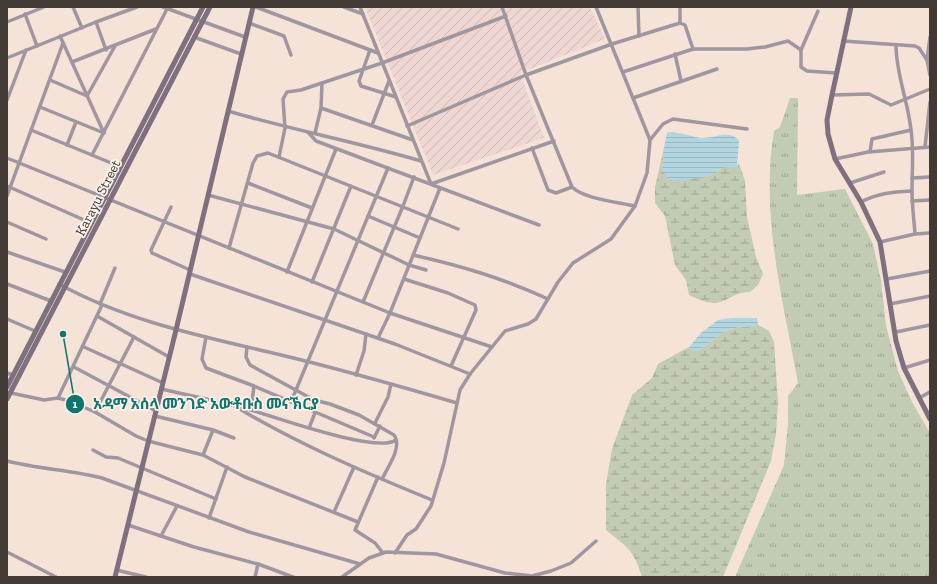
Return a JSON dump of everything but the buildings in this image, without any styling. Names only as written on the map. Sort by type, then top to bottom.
[{"type":"street","points":[[7,22],[44,7]]},
{"type":"street","points":[[73,7],[82,28]]},
{"type":"street","points":[[7,58],[137,7]]},
{"type":"street","name":"Karayu Street","points":[[7,387],[91,223],[107,198],[194,37],[203,7]]},
{"type":"street","name":"Karayu Street","points":[[7,399],[66,287],[121,167],[199,21],[210,7]]},
{"type":"street","points":[[115,577],[141,468],[162,389],[253,7]]},
{"type":"street","points":[[256,7],[378,53]]},
{"type":"street","points":[[344,7],[363,14]]},
{"type":"street","points":[[360,7],[431,184]]},
{"type":"street","points":[[502,7],[526,75],[572,187],[577,192],[586,195],[635,206]]},
{"type":"street","points":[[395,553],[407,535],[416,529],[431,506],[444,463],[460,390],[470,374],[505,331],[528,324],[536,318],[573,263],[611,239],[635,206],[647,173],[650,140],[596,7]]},
{"type":"street","points":[[638,7],[639,36]]},
{"type":"street","points":[[680,7],[680,23]]},
{"type":"street","points":[[851,7],[842,42],[827,120],[830,147],[835,159],[861,202],[880,242],[887,279],[893,327],[896,332],[896,341],[904,368],[930,419]]},
{"type":"street","points":[[92,155],[157,28],[165,8],[245,37]]},
{"type":"street","points":[[818,11],[801,50],[801,67],[807,71],[836,73]]},
{"type":"street","points":[[25,14],[37,46]]},
{"type":"street","points":[[279,157],[285,128],[284,94],[287,92],[296,92],[382,63],[506,16]]},
{"type":"street","points":[[96,22],[106,50]]},
{"type":"street","points":[[249,23],[284,36],[292,55]]},
{"type":"street","points":[[407,126],[526,75],[612,44],[680,23],[685,25],[693,49]]},
{"type":"street","points":[[72,62],[106,50],[157,28]]},
{"type":"street","points":[[60,36],[104,133]]},
{"type":"street","points":[[194,37],[241,54]]},
{"type":"street","points":[[930,37],[927,60],[930,75]]},
{"type":"street","points":[[623,72],[693,49],[747,49],[765,47],[788,41],[801,50]]},
{"type":"street","points":[[842,42],[896,45],[919,48],[927,60]]},
{"type":"street","points":[[7,196],[9,186],[20,162],[63,43]]},
{"type":"street","points":[[896,45],[896,62],[901,75],[904,99],[911,130],[912,201],[915,234]]},
{"type":"street","points":[[87,96],[115,46]]},
{"type":"street","points":[[7,100],[26,50]]},
{"type":"street","points":[[370,50],[359,81],[361,86],[396,97]]},
{"type":"street","points":[[675,54],[681,80]]},
{"type":"street","points":[[633,98],[681,80],[717,69]]},
{"type":"street","points":[[50,80],[87,96]]},
{"type":"street","points":[[372,125],[385,94],[389,80]]},
{"type":"street","points":[[315,133],[321,108],[322,83]]},
{"type":"street","points":[[832,95],[869,94],[891,105],[930,90]]},
{"type":"street","points":[[925,147],[930,102]]},
{"type":"street","points":[[40,106],[104,133]]},
{"type":"street","points":[[321,108],[413,140]]},
{"type":"street","points":[[228,111],[285,128],[364,144],[421,161]]},
{"type":"street","points":[[650,140],[663,124],[673,119],[747,129]]},
{"type":"street","points":[[67,145],[76,122]]},
{"type":"street","points":[[31,130],[121,167]]},
{"type":"street","points":[[870,152],[872,139],[911,130]]},
{"type":"street","points":[[308,132],[316,141],[539,225]]},
{"type":"street","points":[[431,184],[554,141]]},
{"type":"street","points":[[835,159],[870,152],[930,147]]},
{"type":"street","points":[[532,148],[548,190],[556,192],[572,187]]},
{"type":"street","points":[[287,272],[336,149]]},
{"type":"street","points":[[229,248],[257,156],[268,153],[458,229]]},
{"type":"street","points":[[7,158],[390,313],[492,347]]},
{"type":"street","points":[[291,402],[388,168]]},
{"type":"street","points":[[850,183],[884,172]]},
{"type":"street","points":[[363,302],[414,177]]},
{"type":"street","points":[[912,178],[930,177]]},
{"type":"street","points":[[248,183],[312,208]]},
{"type":"street","points":[[9,186],[91,223]]},
{"type":"street","points":[[312,282],[351,186]]},
{"type":"street","points":[[378,338],[390,313],[440,188]]},
{"type":"street","points":[[861,202],[874,195],[888,192],[912,191]]},
{"type":"street","points":[[208,195],[334,229],[409,265],[426,270]]},
{"type":"street","points":[[912,201],[930,200]]},
{"type":"street","points":[[171,207],[151,248],[152,252],[190,272],[378,338],[470,374]]},
{"type":"street","points":[[368,216],[420,238]]},
{"type":"street","points":[[7,222],[46,239]]},
{"type":"street","points":[[880,242],[915,234],[930,234]]},
{"type":"street","points":[[7,252],[65,272]]},
{"type":"street","points":[[413,255],[479,271],[510,282],[548,299]]},
{"type":"street","points":[[58,398],[84,347],[115,268]]},
{"type":"street","points":[[887,279],[930,271]]},
{"type":"street","points":[[404,279],[448,293],[475,305],[476,310],[451,366]]},
{"type":"street","points":[[7,284],[51,300]]},
{"type":"street","points":[[59,284],[101,304],[176,330],[308,362],[457,403]]},
{"type":"street","points":[[890,304],[930,296]]},
{"type":"street","points":[[97,316],[169,357]]},
{"type":"street","points":[[7,319],[35,331]]},
{"type":"street","points":[[896,332],[930,325]]},
{"type":"street","points":[[356,375],[364,351],[366,334]]},
{"type":"street","points":[[95,412],[134,337]]},
{"type":"street","points":[[206,337],[202,359],[202,363],[206,368],[254,386],[374,438]]},
{"type":"street","points":[[84,347],[163,383]]},
{"type":"street","points":[[247,347],[246,357],[250,365],[314,400],[336,406],[375,423],[394,435],[396,440],[393,457],[380,478],[355,530],[375,543],[383,553]]},
{"type":"street","points":[[904,368],[930,360]]},
{"type":"street","points":[[74,367],[156,413],[213,430],[234,438]]},
{"type":"street","points":[[7,373],[13,375]]},
{"type":"street","points":[[375,423],[388,397],[391,384]]},
{"type":"street","points":[[251,410],[254,386]]},
{"type":"street","points":[[162,389],[251,410],[309,428],[371,443],[389,443],[396,440]]},
{"type":"street","points":[[919,398],[930,392]]},
{"type":"street","points":[[11,393],[44,400],[58,398],[69,401],[95,412],[119,428],[148,441],[203,455],[245,477],[358,522]]},
{"type":"street","points":[[234,406],[271,428],[354,467],[432,500]]},
{"type":"street","points":[[309,428],[315,412]]},
{"type":"street","points":[[371,443],[380,426]]},
{"type":"street","points":[[203,455],[213,430]]},
{"type":"street","points":[[92,450],[106,457],[118,458],[216,499]]},
{"type":"street","points":[[7,461],[23,465],[84,473],[249,532],[360,564]]},
{"type":"street","points":[[209,518],[228,467]]},
{"type":"street","points":[[334,512],[354,467]]},
{"type":"street","points":[[161,536],[177,506]]},
{"type":"street","points":[[128,525],[194,547],[258,564],[293,577]]},
{"type":"street","points":[[342,577],[369,558],[383,553],[436,554],[505,574],[532,576],[551,572],[571,563],[596,541]]},
{"type":"street","points":[[7,552],[56,577]]},
{"type":"street","points":[[255,577],[258,564]]},
{"type":"street","points":[[116,570],[146,577]]},
{"type":"shaded area","points":[[365,7],[590,7],[605,39],[520,73],[544,138],[433,175]]},
{"type":"green space","points":[[790,98],[798,98],[797,195],[845,189],[873,244],[881,280],[886,326],[898,371],[913,404],[930,433],[930,577],[735,577],[784,465],[788,425],[788,396],[798,383],[775,257],[771,226],[770,194],[770,163],[774,131],[780,127]]},
{"type":"green space","points":[[663,152],[664,156],[662,169],[715,174],[721,168],[737,167],[739,163],[745,181],[747,217],[756,257],[763,274],[758,285],[750,292],[739,294],[714,303],[710,303],[689,295],[686,280],[675,265],[665,216],[655,203],[655,187]]},
{"type":"green space","points":[[758,325],[769,331],[774,342],[778,402],[776,434],[771,461],[723,577],[642,577],[633,555],[606,530],[606,484],[612,449],[632,395],[652,378],[658,364],[689,347],[694,351],[698,351],[722,333],[734,328]]},
{"type":"water","points":[[667,133],[676,133],[702,138],[730,135],[739,140],[737,167],[721,168],[715,174],[707,177],[673,181],[667,178],[662,169],[664,156],[663,152]]},
{"type":"water","points":[[731,318],[757,318],[758,325],[734,328],[722,333],[698,351],[694,351],[689,347],[701,333],[718,320]]},
{"type":"place","name":"አዳማ አሰላ መንገድ አውቶቡስ መናኽርያ","points":[[63,334]]}]
